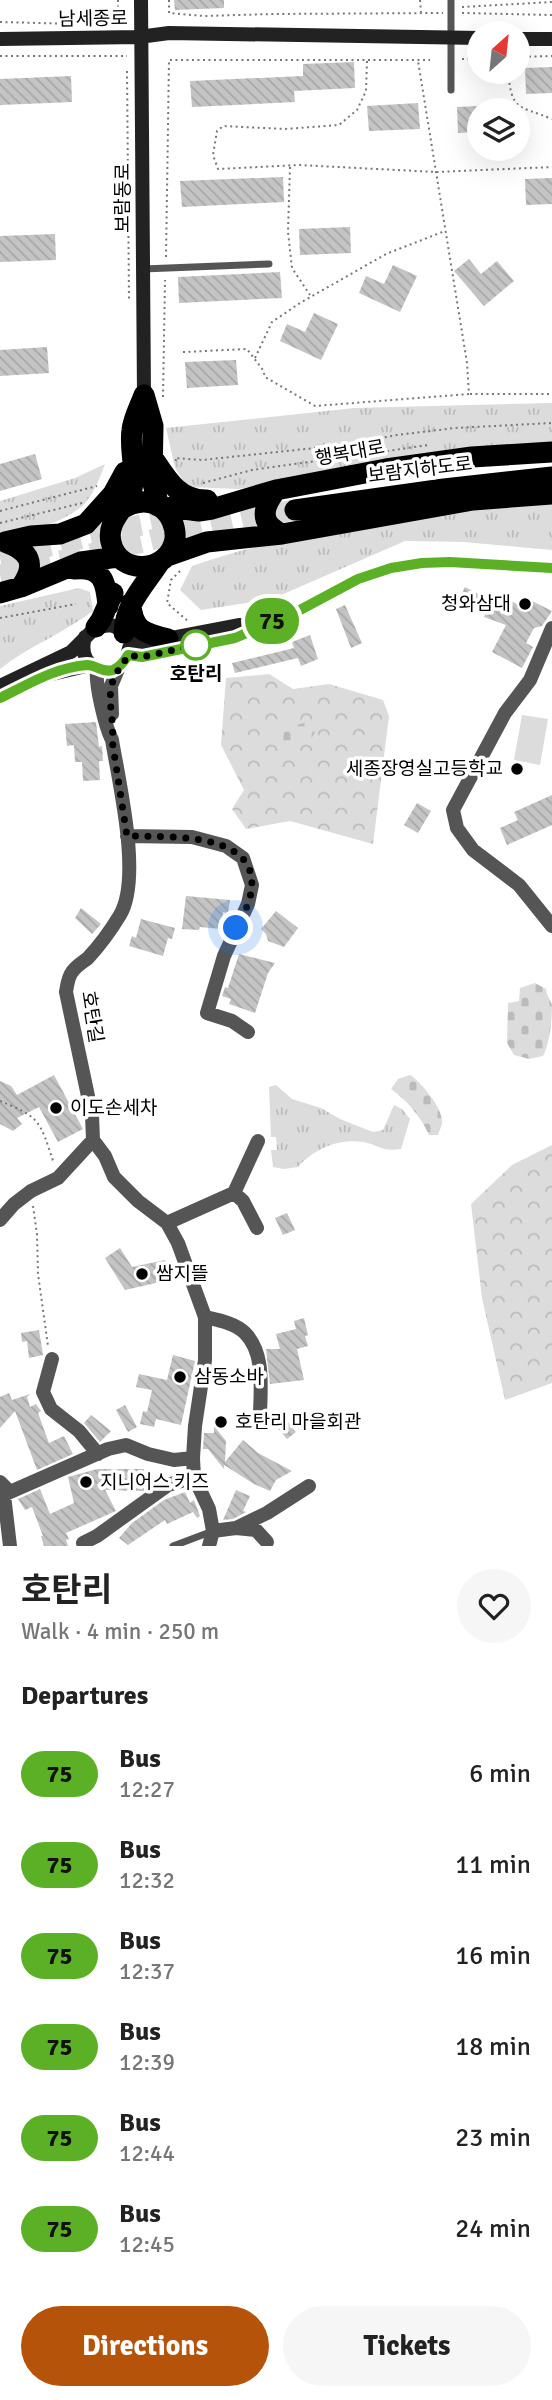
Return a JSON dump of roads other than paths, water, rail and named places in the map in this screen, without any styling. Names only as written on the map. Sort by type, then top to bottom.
[{"type":"highway","points":[[153,397],[132,429],[159,506]]},
{"type":"highway","name":"행복대로","points":[[159,506],[212,509],[283,496],[386,469],[472,457],[552,452]]},
{"type":"highway","points":[[142,458],[181,494],[195,500],[283,496]]},
{"type":"highway","points":[[2,536],[62,542],[77,539],[106,526],[131,491],[142,458]]},
{"type":"highway","points":[[2,536],[60,534],[86,524],[142,458]]},
{"type":"highway","name":"보람지하도로","points":[[283,496],[449,472],[552,461]]},
{"type":"highway","name":"보람지하도로","points":[[283,496],[444,489],[552,477]]},
{"type":"highway","points":[[0,593],[81,562],[118,557],[137,567],[148,567],[170,562],[207,542],[282,534],[473,500],[552,494]]},
{"type":"highway","points":[[282,534],[272,529],[265,519],[265,503],[283,496]]},
{"type":"highway","points":[[91,632],[113,595],[118,557],[110,538],[117,514],[139,502],[159,506],[168,514],[175,535],[170,562],[131,601],[124,621],[124,633]]},
{"type":"highway","points":[[2,536],[29,558],[30,574],[21,587]]},
{"type":"highway","points":[[58,571],[83,568],[96,572],[106,583],[108,606]]},
{"type":"highway","points":[[131,601],[136,625],[148,634],[167,639]]},
{"type":"street","name":"보람동로","points":[[141,0],[139,37],[143,269],[153,397]]},
{"type":"street","name":"남세종로","points":[[0,39],[139,37],[169,33],[467,38]]},
{"type":"street","points":[[530,38],[552,39]]},
{"type":"street","points":[[128,655],[142,657],[235,638],[300,610],[358,579],[391,568],[450,562],[552,568]]},
{"type":"street","points":[[0,685],[71,652],[91,632],[111,625],[133,642],[151,642],[240,625],[250,630]]},
{"type":"street","points":[[552,628],[530,680],[505,713],[453,810],[457,828],[473,850],[519,885],[552,926]]},
{"type":"street","points":[[91,632],[83,652],[93,667]]},
{"type":"street","points":[[0,698],[48,675],[93,667],[104,671],[119,667],[128,655],[129,648],[124,633]]},
{"type":"street","name":"호탄길","points":[[93,667],[106,729],[112,740],[127,836],[128,891],[122,911],[95,949],[70,973],[66,992],[92,1115],[93,1140],[105,1156],[114,1177],[138,1201],[167,1223],[178,1243],[205,1317],[205,1360],[193,1458],[194,1477],[209,1509],[213,1531]]},
{"type":"street","name":"호탄길","points":[[112,740],[114,730],[111,686],[119,667]]},
{"type":"street","points":[[127,836],[192,837],[226,846],[243,858],[252,885],[248,904],[224,956],[207,1013],[232,1021],[248,1032]]},
{"type":"street","points":[[0,1220],[14,1204],[31,1191],[58,1178],[93,1140]]},
{"type":"street","points":[[167,1223],[234,1194],[258,1141]]},
{"type":"street","points":[[234,1194],[243,1201],[257,1228]]},
{"type":"street","points":[[205,1317],[227,1322],[245,1334],[253,1346],[259,1358],[260,1418]]},
{"type":"street","points":[[52,1359],[43,1392],[51,1409],[79,1431],[98,1454]]},
{"type":"street","points":[[10,1546],[5,1487],[126,1445],[174,1460],[193,1458]]},
{"type":"street","points":[[83,1543],[97,1536],[168,1485],[194,1477]]},
{"type":"street","points":[[236,1528],[267,1513],[309,1486]]},
{"type":"street","points":[[209,1546],[213,1531],[236,1528],[256,1530],[267,1542]]},
{"type":"lane","points":[[451,0],[454,10],[451,90]]},
{"type":"lane","points":[[143,269],[269,264]]},
{"type":"lane","points":[[173,1546],[213,1531]]},
{"type":"tunnel","points":[[0,575],[251,517],[295,510]]},
{"type":"tunnel","points":[[0,558],[187,516]]},
{"type":"place","name":"청와삼대","points":[[525,604]]},
{"type":"place","name":"호탄리","points":[[196,645]]},
{"type":"place","name":"세종장영실고등학교","points":[[517,769]]},
{"type":"place","name":"이도손세차","points":[[56,1108]]},
{"type":"place","name":"쌈지뜰","points":[[142,1274]]},
{"type":"place","name":"삼동소바","points":[[180,1377]]},
{"type":"place","name":"호탄리 마을회관","points":[[221,1422]]},
{"type":"place","name":"지니어스 키즈","points":[[86,1482]]}]
